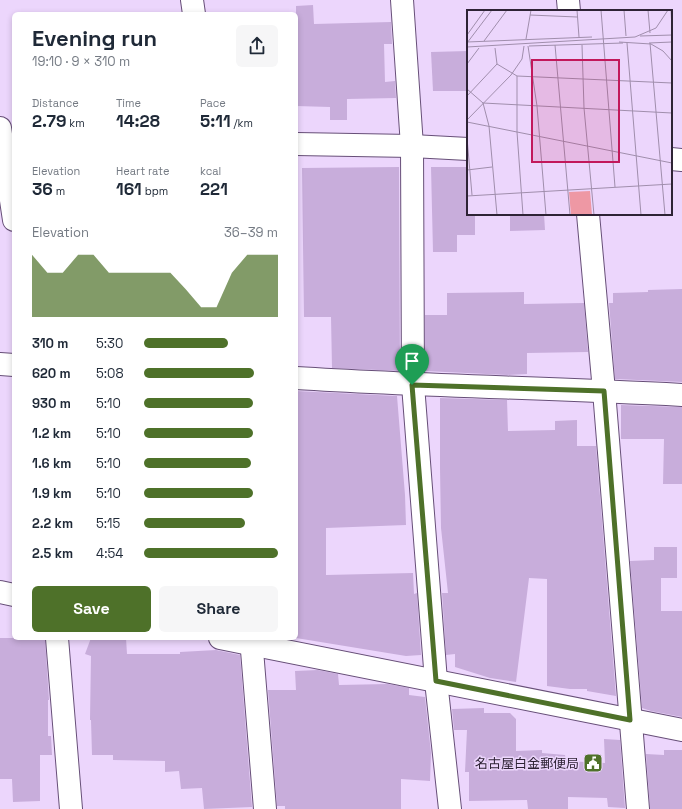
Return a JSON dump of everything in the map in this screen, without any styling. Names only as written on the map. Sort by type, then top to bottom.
[{"type":"street","points":[[192,0],[194,12]]},
{"type":"street","points":[[402,0],[412,146],[412,385],[436,681],[450,809]]},
{"type":"street","points":[[568,0],[569,10]]},
{"type":"street","points":[[4,132],[12,202]]},
{"type":"street","points":[[298,144],[412,146],[467,149]]},
{"type":"street","points":[[672,159],[682,160]]},
{"type":"street","points":[[588,215],[638,809]]},
{"type":"street","points":[[0,364],[12,365]]},
{"type":"street","points":[[298,378],[412,385],[682,395]]},
{"type":"street","points":[[0,592],[12,595]]},
{"type":"street","points":[[57,640],[71,809]]},
{"type":"street","points":[[241,640],[252,641],[436,681],[682,730]]},
{"type":"street","points":[[252,641],[266,809]]},
{"type":"building","points":[[313,5],[314,24],[391,22],[392,44],[384,44],[385,82],[395,81],[396,98],[347,99],[347,120],[330,120],[330,107],[298,106],[298,12],[296,12],[296,6]]},
{"type":"building","points":[[467,51],[467,91],[433,91],[431,52]]},
{"type":"building","points":[[399,167],[400,371],[332,368],[331,317],[304,317],[302,168]]},
{"type":"building","points":[[431,167],[467,167],[467,215],[475,215],[475,235],[457,235],[457,252],[433,252]]},
{"type":"building","points":[[510,215],[544,215],[545,230],[510,231]]},
{"type":"building","points":[[682,289],[682,382],[615,379],[609,303],[613,303],[613,293]]},
{"type":"building","points":[[524,292],[524,304],[584,303],[588,352],[527,353],[527,374],[507,375],[425,371],[425,315],[447,315],[447,293]]},
{"type":"building","points":[[298,391],[397,396],[406,525],[326,528],[326,575],[413,573],[414,594],[417,593],[421,655],[406,656],[298,638]]},
{"type":"building","points":[[440,398],[507,400],[508,431],[555,430],[555,421],[577,420],[577,446],[596,446],[616,696],[587,691],[587,689],[570,689],[547,686],[547,579],[529,578],[516,682],[490,678],[455,667],[455,654],[446,655],[442,593],[448,593],[441,528]]},
{"type":"building","points":[[621,405],[682,407],[682,484],[663,484],[664,439],[621,439]]},
{"type":"building","points":[[654,547],[677,547],[677,578],[661,578],[661,611],[682,611],[682,717],[642,708],[630,561],[654,560]]},
{"type":"building","points":[[0,638],[12,638],[12,640],[45,640],[49,700],[48,736],[51,736],[52,755],[40,755],[40,801],[13,802],[12,779],[0,779]]},
{"type":"building","points":[[90,640],[126,640],[127,654],[180,654],[180,652],[216,650],[240,655],[252,807],[204,809],[202,788],[181,789],[179,771],[165,772],[165,761],[113,760],[113,755],[92,755],[90,720],[91,656],[85,654]]},
{"type":"building","points":[[318,670],[338,674],[339,685],[388,684],[409,688],[409,695],[425,697],[431,753],[430,781],[401,779],[401,809],[285,809],[285,806],[277,806],[268,690],[296,690],[295,671]]},
{"type":"building","points":[[484,708],[484,713],[510,713],[516,719],[516,751],[542,750],[542,753],[565,755],[566,761],[605,763],[604,739],[620,740],[625,808],[608,807],[607,798],[568,797],[568,809],[528,809],[527,800],[469,801],[469,772],[465,772],[467,730],[454,730],[452,709]]},
{"type":"building","points":[[664,750],[682,750],[682,809],[650,809],[646,754],[664,755]]},
{"type":"place","name":"名古屋白金郵便局","points":[[593,763]]},
{"type":"route","points":[[412,385],[604,391],[630,720],[436,681],[412,385]]}]
